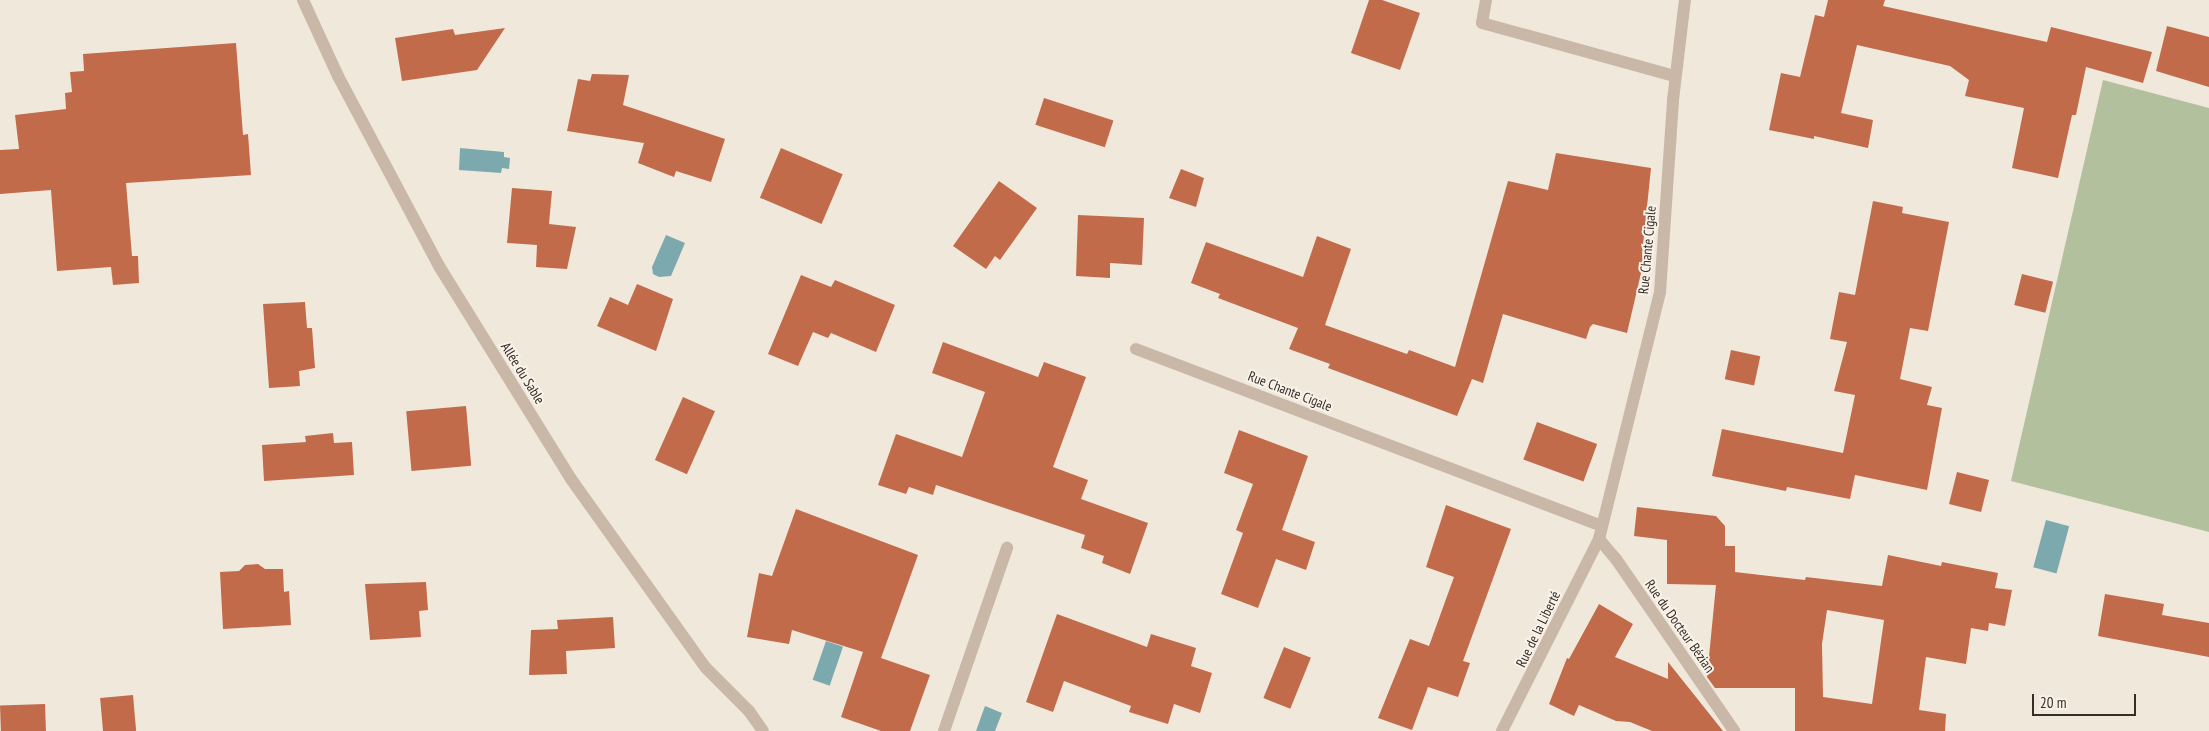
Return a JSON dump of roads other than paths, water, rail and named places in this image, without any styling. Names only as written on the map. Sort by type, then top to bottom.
[{"type":"street","name":"Allée du Sable","points":[[303,0],[338,76],[439,266],[571,479],[706,668],[749,711],[762,731]]},
{"type":"street","points":[[1486,0],[1482,23],[1675,76]]},
{"type":"street","name":"Rue Chante Cigale","points":[[1599,539],[1660,292],[1675,76],[1685,0]]},
{"type":"street","name":"Rue Chante Cigale","points":[[1136,349],[1602,526]]},
{"type":"street","name":"Rue de la Liberté","points":[[1502,731],[1599,539]]},
{"type":"street","name":"Rue du Docteur Bézian","points":[[1599,539],[1616,559],[1734,731]]},
{"type":"street","points":[[944,731],[1007,548]]},
{"type":"water","points":[[460,148],[504,152],[504,157],[510,158],[509,169],[502,168],[501,173],[459,170]]},
{"type":"water","points":[[666,235],[685,243],[671,276],[659,277],[653,274],[652,267]]},
{"type":"water","points":[[2046,520],[2069,526],[2057,574],[2033,567]]},
{"type":"water","points":[[826,641],[843,647],[830,686],[813,680]]},
{"type":"water","points":[[985,706],[1002,713],[995,731],[976,731]]}]
